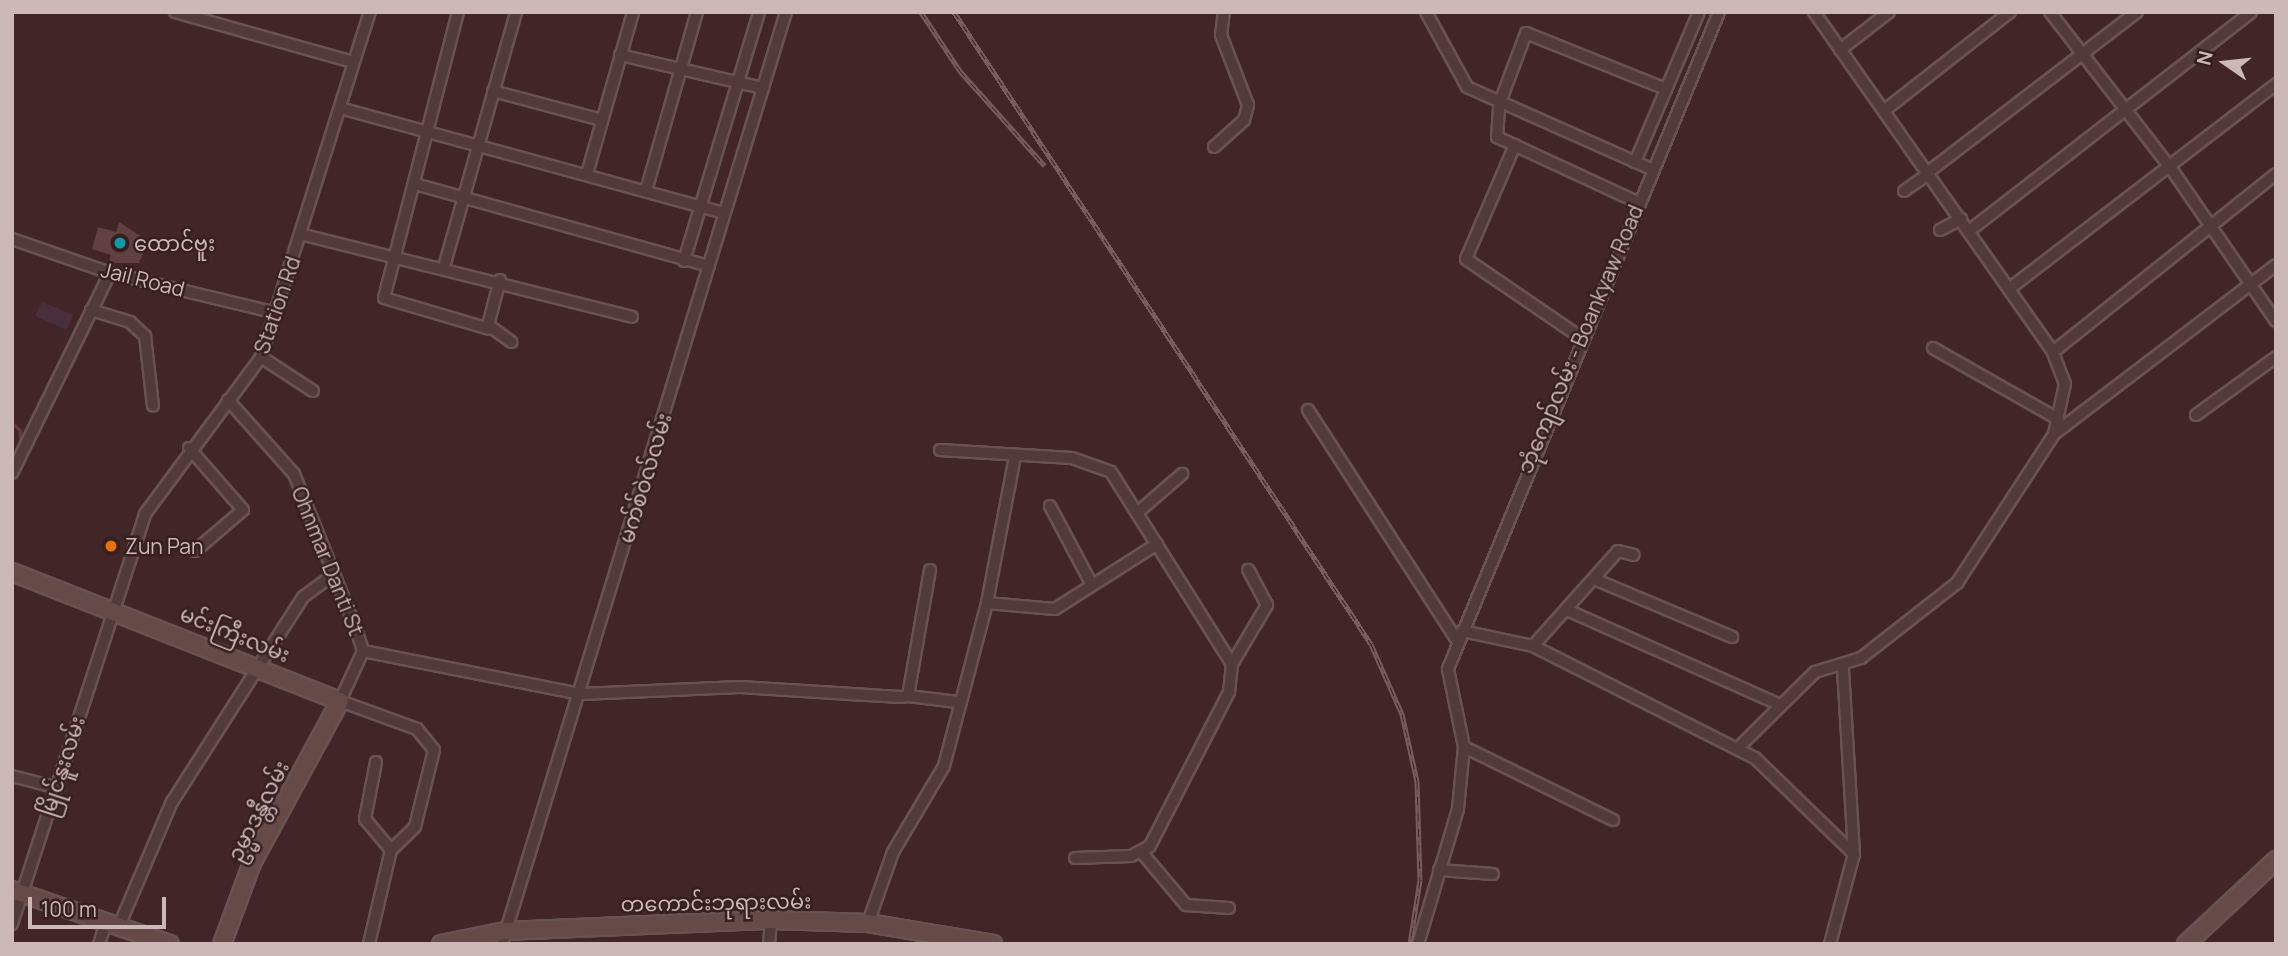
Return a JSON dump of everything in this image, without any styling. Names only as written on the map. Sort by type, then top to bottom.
[{"type":"main road","name":"မင်းကြီးလမ်း","points":[[12,572],[258,664],[340,701]]},
{"type":"main road","name":"ဥမ္မာဒန္တီလမ်း","points":[[222,944],[252,863],[340,701]]},
{"type":"main road","points":[[2186,944],[2276,860]]},
{"type":"main road","points":[[17,891],[170,944]]},
{"type":"main road","name":"တကောင်းဘုရားလမ်း","points":[[441,944],[504,937],[771,920],[868,923],[993,944]]},
{"type":"street","points":[[175,12],[353,62]]},
{"type":"street","name":"Station Rd","points":[[114,609],[145,513],[189,448],[261,357],[370,12]]},
{"type":"street","points":[[458,12],[425,131],[415,184],[386,299],[489,329],[511,342]]},
{"type":"street","points":[[444,267],[466,202],[477,146],[516,12]]},
{"type":"street","points":[[587,174],[633,12]]},
{"type":"street","points":[[646,191],[697,12]]},
{"type":"street","points":[[684,261],[759,12]]},
{"type":"street","name":"မက်စ်ဝဲလ်လမ်း","points":[[504,937],[581,694],[786,12]]},
{"type":"street","points":[[1214,147],[1244,120],[1248,105],[1221,34],[1224,12]]},
{"type":"street","points":[[1426,12],[1454,54],[1460,80],[1499,104],[1651,169]]},
{"type":"street","points":[[1635,162],[1699,12]]},
{"type":"street","points":[[1738,748],[1778,704],[1815,672],[1843,668],[1957,583],[2054,434],[2065,384],[2053,352],[1814,12]]},
{"type":"street","points":[[1840,50],[1889,12]]},
{"type":"street","points":[[1885,110],[2010,12]]},
{"type":"street","points":[[2050,12],[2081,57],[2170,167],[2276,320]]},
{"type":"street","points":[[1904,191],[2137,12]]},
{"type":"street","points":[[1969,231],[2126,112],[2250,12]]},
{"type":"street","name":"ဘုံကျော်လမ်း - Boankyaw Road","points":[[1464,747],[1448,669],[1580,337],[1714,14]]},
{"type":"street","points":[[1637,202],[1494,133],[1499,104],[1526,33],[1666,89]]},
{"type":"street","points":[[620,55],[763,88]]},
{"type":"street","points":[[2010,289],[2276,83]]},
{"type":"street","points":[[493,91],[602,120]]},
{"type":"street","points":[[340,108],[724,213]]},
{"type":"street","points":[[1515,145],[1466,259],[1580,337]]},
{"type":"street","points":[[2053,352],[2276,174]]},
{"type":"street","points":[[415,184],[466,202],[709,266]]},
{"type":"street","points":[[1940,230],[1961,219]]},
{"type":"street","points":[[300,234],[500,280],[632,317]]},
{"type":"street","name":"Jail Road","points":[[12,239],[110,272],[276,313]]},
{"type":"street","points":[[2054,434],[2276,265]]},
{"type":"street","points":[[12,473],[110,272]]},
{"type":"street","points":[[489,329],[500,280]]},
{"type":"street","points":[[91,310],[130,322],[145,336],[153,406]]},
{"type":"street","points":[[1933,348],[2058,419]]},
{"type":"street","points":[[261,357],[313,391]]},
{"type":"street","points":[[2196,415],[2276,357]]},
{"type":"street","name":"Ohnmar Danti St","points":[[228,400],[294,474],[335,574],[363,651],[340,701]]},
{"type":"street","points":[[1308,410],[1460,636],[1533,646],[1738,748],[1762,763],[1854,854]]},
{"type":"street","points":[[940,450],[961,446],[1015,456],[1094,464],[1111,472],[1232,664]]},
{"type":"street","points":[[189,448],[243,510],[195,551]]},
{"type":"street","points":[[868,923],[893,852],[944,766],[958,702],[987,603],[1015,456]]},
{"type":"street","points":[[1137,513],[1182,474]]},
{"type":"street","points":[[1050,506],[1092,585]]},
{"type":"street","points":[[987,603],[1043,612],[1157,544]]},
{"type":"street","points":[[1533,646],[1618,551],[1634,555]]},
{"type":"street","points":[[908,696],[930,570]]},
{"type":"street","points":[[1143,854],[1229,692],[1232,664],[1267,605],[1248,570]]},
{"type":"street","points":[[99,944],[112,924],[172,802],[258,664],[303,597],[335,574]]},
{"type":"street","points":[[1594,579],[1732,637]]},
{"type":"street","name":"မြိုင်နူးလမ်း","points":[[12,924],[17,891],[114,609]]},
{"type":"street","points":[[1567,610],[1778,704]]},
{"type":"street","points":[[363,651],[581,694],[740,687],[908,696],[958,702]]},
{"type":"street","points":[[1830,944],[1854,854],[1843,668]]},
{"type":"street","points":[[340,701],[417,729],[434,750],[415,827],[391,850],[369,944]]},
{"type":"street","points":[[1418,944],[1455,828],[1464,747],[1613,820]]},
{"type":"street","points":[[376,762],[365,819],[391,850]]},
{"type":"street","points":[[12,776],[54,787]]},
{"type":"street","points":[[1075,858],[1143,854]]},
{"type":"street","points":[[1143,854],[1186,905],[1230,908]]},
{"type":"street","points":[[1440,870],[1493,874]]},
{"type":"street","points":[[769,944],[771,920]]},
{"type":"shaded area","points":[[42,302],[73,315],[66,330],[35,316]]},
{"type":"building","name":"ထောင်ဗူး","points":[[119,222],[148,241],[139,263],[109,263],[111,255],[92,249],[98,227],[116,232]]},
{"type":"waterway","points":[[12,423],[20,430],[21,444]]},
{"type":"railway","points":[[921,12],[960,71],[1045,166]]},
{"type":"railway","points":[[954,12],[1371,644],[1402,714],[1417,781],[1420,880],[1410,944]]},
{"type":"place","name":"ထောင်ဗူး","points":[[120,243]]},
{"type":"place","name":"Zun Pan","points":[[111,546]]}]
